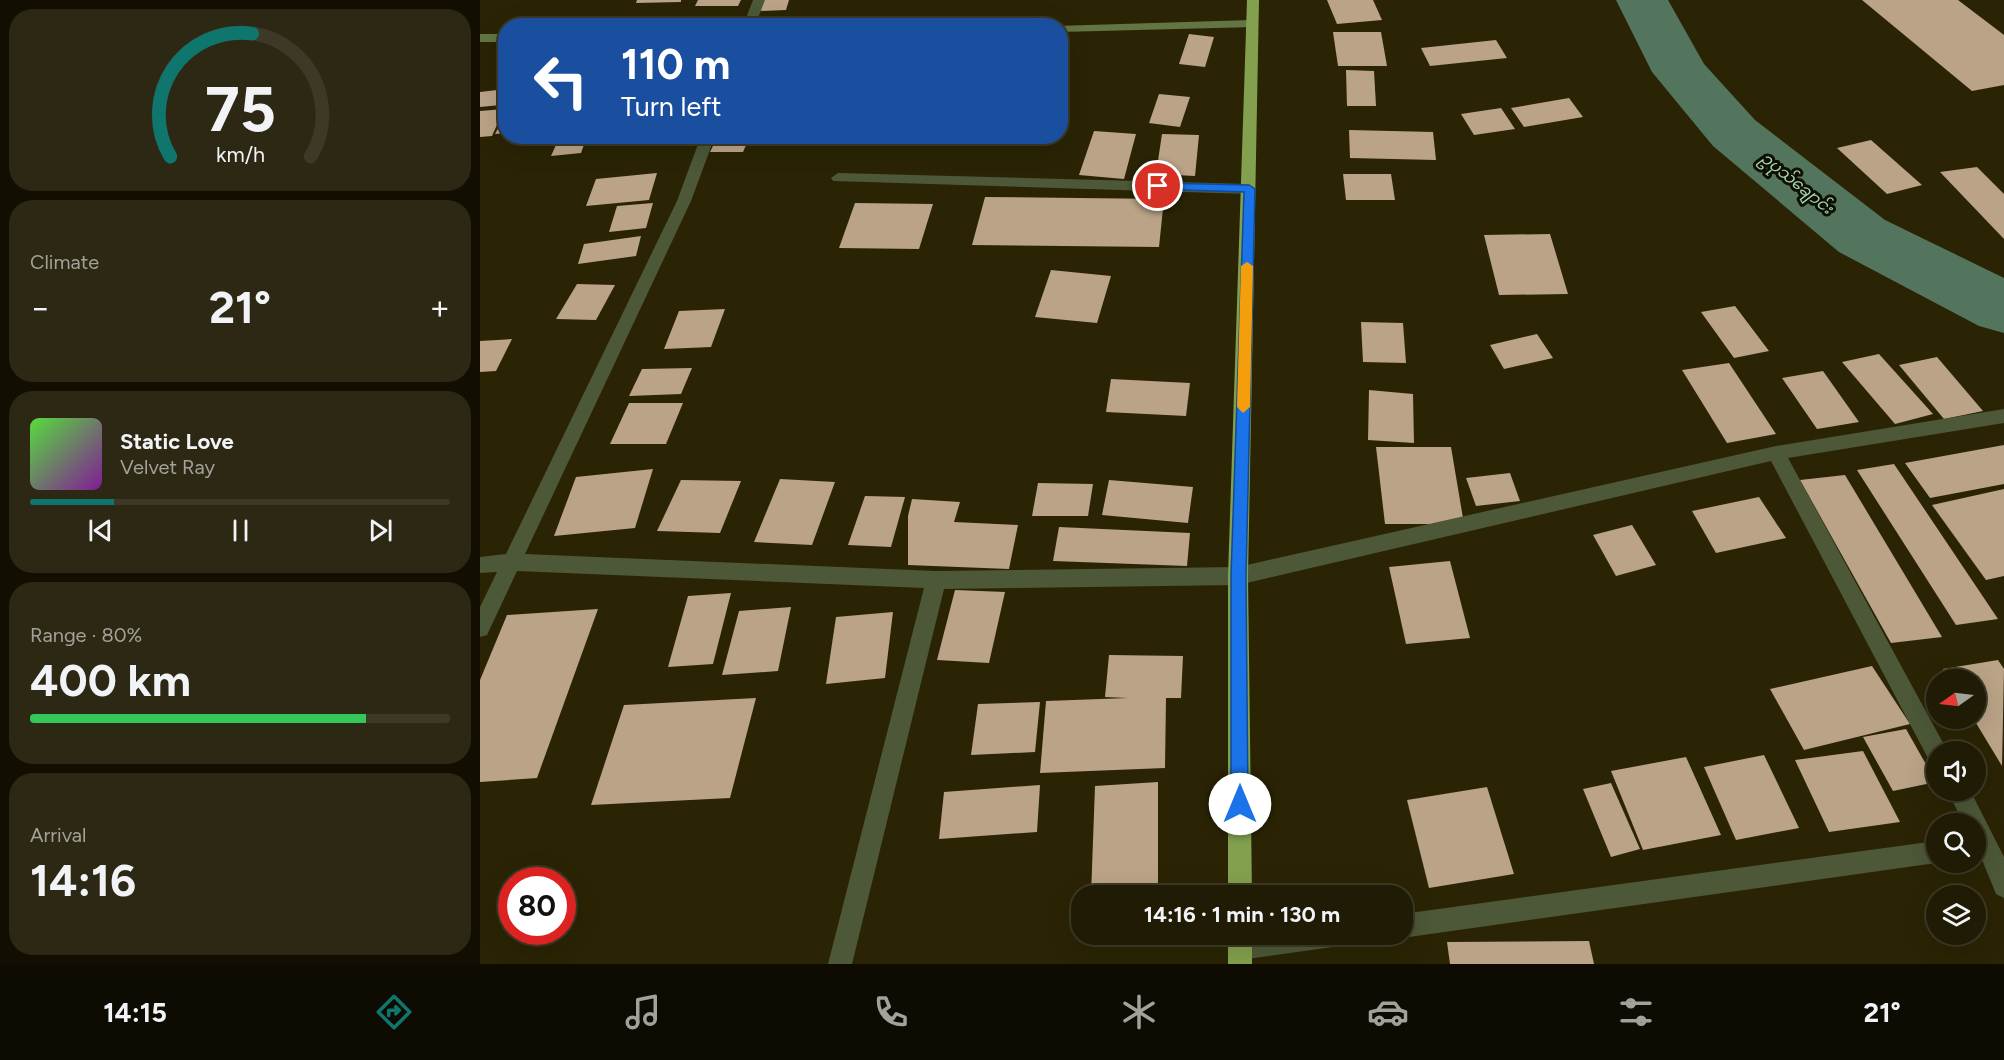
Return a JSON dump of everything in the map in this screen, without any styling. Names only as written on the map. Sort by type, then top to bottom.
[{"type":"highway","points":[[1240,885],[1238,576],[1253,0]]},
{"type":"street","points":[[752,18],[759,0]]},
{"type":"street","points":[[1068,27],[1251,24]]},
{"type":"street","points":[[480,38],[498,38]]},
{"type":"street","points":[[480,628],[684,201],[705,144]]},
{"type":"street","points":[[838,178],[1249,189]]},
{"type":"street","points":[[480,565],[510,562],[936,580],[1238,576],[1776,453],[2004,416]]},
{"type":"street","points":[[1776,453],[1931,741]]},
{"type":"street","points":[[840,964],[936,580]]},
{"type":"street","points":[[1964,801],[1989,844],[2004,886]]},
{"type":"street","points":[[1413,924],[1926,853]]},
{"type":"street","points":[[1240,949],[1267,945]]},
{"type":"building","points":[[637,0],[681,0],[681,2],[636,3]]},
{"type":"building","points":[[698,0],[741,0],[738,6],[695,6]]},
{"type":"building","points":[[763,0],[789,0],[786,10],[759,11]]},
{"type":"building","points":[[1327,0],[1373,0],[1382,20],[1337,24]]},
{"type":"building","points":[[1862,0],[1958,0],[2004,35],[2004,85],[1972,91]]},
{"type":"building","points":[[1333,32],[1381,32],[1387,66],[1338,66]]},
{"type":"building","points":[[1189,34],[1214,37],[1205,67],[1179,64]]},
{"type":"building","points":[[1496,40],[1507,58],[1430,66],[1421,48]]},
{"type":"building","points":[[1346,70],[1374,71],[1376,106],[1347,106]]},
{"type":"building","points":[[498,90],[498,105],[480,107],[480,92]]},
{"type":"building","points":[[1159,94],[1190,97],[1180,127],[1149,123]]},
{"type":"building","points":[[1569,98],[1583,117],[1524,127],[1511,108]]},
{"type":"building","points":[[1501,108],[1515,129],[1474,135],[1461,114]]},
{"type":"building","points":[[498,110],[498,122],[492,136],[480,137],[480,111]]},
{"type":"building","points":[[1349,130],[1433,132],[1436,160],[1350,158]]},
{"type":"building","points":[[1094,131],[1136,134],[1124,179],[1079,175]]},
{"type":"building","points":[[1162,134],[1199,135],[1195,176],[1156,174]]},
{"type":"building","points":[[1871,140],[1922,185],[1887,194],[1837,148]]},
{"type":"building","points":[[556,144],[584,144],[581,153],[551,156]]},
{"type":"building","points":[[714,144],[746,144],[743,152],[710,152]]},
{"type":"building","points":[[1977,167],[2004,194],[2004,239],[1940,172]]},
{"type":"building","points":[[657,173],[649,200],[586,206],[596,179]]},
{"type":"building","points":[[1343,174],[1391,174],[1395,200],[1346,200]]},
{"type":"building","points":[[985,197],[1164,199],[1159,247],[972,245]]},
{"type":"building","points":[[653,203],[646,228],[609,232],[617,206]]},
{"type":"building","points":[[855,203],[933,204],[919,249],[839,248]]},
{"type":"building","points":[[1550,234],[1568,294],[1499,295],[1484,235]]},
{"type":"building","points":[[641,236],[636,256],[578,264],[584,244]]},
{"type":"building","points":[[1051,270],[1111,276],[1097,323],[1035,317]]},
{"type":"building","points":[[577,284],[615,285],[596,320],[556,319]]},
{"type":"building","points":[[1735,306],[1769,351],[1734,358],[1701,312]]},
{"type":"building","points":[[725,309],[711,347],[664,349],[679,311]]},
{"type":"building","points":[[1361,322],[1403,323],[1406,363],[1363,362]]},
{"type":"building","points":[[1537,334],[1553,358],[1504,369],[1490,345]]},
{"type":"building","points":[[512,339],[496,371],[480,372],[480,341]]},
{"type":"building","points":[[1879,354],[1933,414],[1895,424],[1842,362]]},
{"type":"building","points":[[1937,357],[1983,411],[1944,419],[1899,365]]},
{"type":"building","points":[[1729,363],[1776,434],[1727,443],[1682,370]]},
{"type":"building","points":[[692,368],[681,394],[629,396],[642,369]]},
{"type":"building","points":[[1823,371],[1859,422],[1817,429],[1782,378]]},
{"type":"building","points":[[1111,379],[1190,383],[1186,416],[1106,412]]},
{"type":"building","points":[[1369,390],[1413,394],[1414,443],[1368,440]]},
{"type":"building","points":[[629,403],[683,403],[666,444],[610,444]]},
{"type":"building","points":[[2004,445],[2004,484],[1930,498],[1905,463]]},
{"type":"building","points":[[1376,447],[1451,447],[1464,524],[1385,524]]},
{"type":"building","points":[[1894,464],[1998,619],[1956,625],[1857,470]]},
{"type":"building","points":[[653,469],[635,528],[554,536],[576,477]]},
{"type":"building","points":[[1510,473],[1520,501],[1476,506],[1466,478]]},
{"type":"building","points":[[1845,475],[1942,637],[1891,643],[1800,480]]},
{"type":"building","points":[[780,479],[835,482],[812,545],[754,542]]},
{"type":"building","points":[[681,480],[741,481],[720,533],[657,531]]},
{"type":"building","points":[[1109,480],[1193,487],[1188,523],[1102,515]]},
{"type":"building","points":[[1038,483],[1093,484],[1088,516],[1032,516]]},
{"type":"building","points":[[2004,489],[2004,576],[1986,580],[1932,505]]},
{"type":"building","points":[[865,496],[905,497],[891,547],[848,545]]},
{"type":"building","points":[[1759,497],[1786,538],[1716,553],[1692,511]]},
{"type":"building","points":[[912,499],[960,502],[954,522],[1018,525],[1009,569],[908,565],[908,516]]},
{"type":"building","points":[[1632,525],[1656,565],[1616,576],[1593,535]]},
{"type":"building","points":[[1059,527],[1190,533],[1187,566],[1053,561]]},
{"type":"building","points":[[1450,561],[1470,638],[1406,644],[1389,567]]},
{"type":"building","points":[[955,590],[1005,592],[989,663],[937,660]]},
{"type":"building","points":[[731,593],[713,664],[668,667],[688,596]]},
{"type":"building","points":[[791,607],[778,671],[722,675],[739,611]]},
{"type":"building","points":[[598,609],[537,778],[480,782],[480,680],[507,615]]},
{"type":"building","points":[[893,612],[885,678],[826,684],[836,617]]},
{"type":"building","points":[[1109,655],[1183,656],[1181,698],[1166,698],[1165,768],[1040,773],[1046,701],[1128,698],[1105,697]]},
{"type":"building","points":[[1998,660],[2004,669],[2002,766],[1980,729],[1986,729],[1986,669],[1943,669]]},
{"type":"building","points":[[1872,666],[1910,724],[1804,750],[1770,689]]},
{"type":"building","points":[[756,698],[730,798],[591,805],[624,705]]},
{"type":"building","points":[[1040,702],[1035,752],[971,755],[978,704]]},
{"type":"building","points":[[1906,729],[1926,764],[1926,784],[1893,791],[1863,737]]},
{"type":"building","points":[[1863,751],[1900,822],[1829,832],[1795,760]]},
{"type":"building","points":[[1764,755],[1799,828],[1736,840],[1704,767]]},
{"type":"building","points":[[1686,757],[1721,835],[1643,850],[1611,771]]},
{"type":"building","points":[[1158,782],[1158,885],[1091,885],[1095,786]]},
{"type":"building","points":[[1611,783],[1640,849],[1611,857],[1583,789]]},
{"type":"building","points":[[1040,785],[1037,832],[939,839],[944,792]]},
{"type":"building","points":[[1487,787],[1514,874],[1429,888],[1407,800]]},
{"type":"building","points":[[1589,941],[1594,964],[1450,964],[1447,942]]},
{"type":"waterway","name":"ဥပုသ်ချောင်း","points":[[1642,0],[1680,72],[1734,133],[1862,236],[2004,308]]},
{"type":"slow traffic","points":[[1243,407],[1247,266]]},
{"type":"route","points":[[1158,186],[1249,189],[1238,576],[1240,804]]}]
